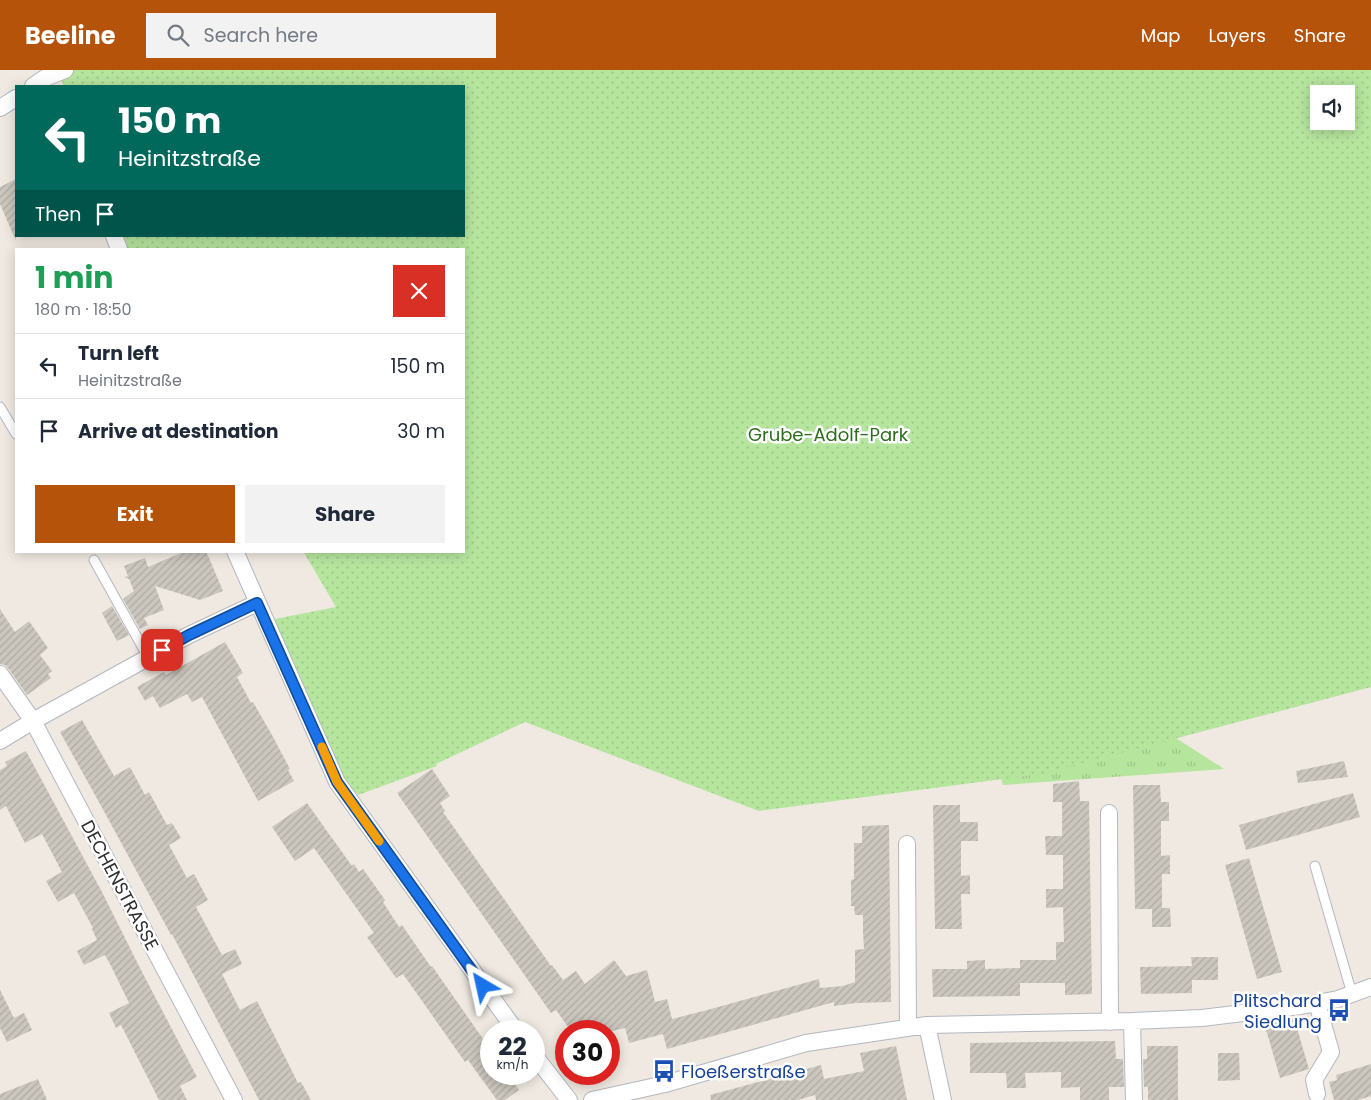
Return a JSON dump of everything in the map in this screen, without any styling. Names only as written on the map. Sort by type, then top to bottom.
[{"type":"street","points":[[43,80],[65,70]]},
{"type":"street","points":[[0,108],[15,99]]},
{"type":"street","points":[[236,553],[337,782],[508,1020]]},
{"type":"street","points":[[0,741],[33,720],[148,657],[189,635],[257,603]]},
{"type":"street","name":"DECHENSTRASSE","points":[[0,674],[33,720],[234,1100]]},
{"type":"street","points":[[1109,812],[1110,1022]]},
{"type":"street","points":[[907,844],[908,1028]]},
{"type":"street","points":[[592,1100],[665,1084],[806,1043],[927,1025],[1110,1022],[1202,1018],[1317,1003],[1338,999],[1371,986]]},
{"type":"street","points":[[1317,1003],[1330,1052],[1314,1080],[1317,1094]]},
{"type":"street","points":[[1132,1021],[1134,1100]]},
{"type":"street","points":[[927,1025],[944,1100]]},
{"type":"street","points":[[545,1068],[569,1100]]},
{"type":"lane","points":[[0,407],[15,432]]},
{"type":"lane","points":[[94,560],[148,657]]},
{"type":"lane","points":[[1315,866],[1352,994]]},
{"type":"green space","name":"Grube-Adolf-Park","points":[[57,70],[1371,70],[1371,687],[1041,774],[759,811],[525,722],[436,764],[437,766],[358,795],[341,776],[270,620],[336,607],[304,553],[465,553],[465,248],[125,248],[120,237],[465,237],[465,85],[64,85]]},
{"type":"green space","points":[[974,684],[1120,702],[1224,769],[1003,785]]},
{"type":"building","points":[[15,180],[16,241],[0,204],[0,187]]},
{"type":"building","points":[[181,553],[207,553],[223,591],[200,600],[155,586],[164,610],[144,618],[148,625],[140,629],[123,599],[134,591],[129,579],[124,577],[128,576],[124,566],[145,558],[148,567]]},
{"type":"building","points":[[112,606],[129,635],[117,641],[102,613]]},
{"type":"building","points":[[0,609],[15,632],[29,621],[48,648],[40,655],[52,671],[48,674],[51,678],[27,695],[8,668],[0,664]]},
{"type":"building","points":[[225,642],[243,673],[237,677],[272,735],[290,769],[288,770],[294,781],[258,801],[202,697],[192,702],[187,694],[160,708],[153,696],[145,701],[137,687],[164,672],[166,675]]},
{"type":"building","points":[[82,720],[114,776],[130,767],[145,795],[149,792],[167,825],[172,823],[181,838],[169,845],[187,878],[194,874],[208,900],[196,907],[222,955],[235,949],[242,964],[222,974],[240,1010],[257,1001],[298,1083],[301,1082],[311,1100],[259,1100],[172,934],[60,732]]},
{"type":"building","points":[[26,751],[102,892],[197,1077],[180,1086],[187,1100],[159,1100],[121,1025],[116,1028],[109,1013],[129,1003],[105,955],[84,965],[77,951],[97,940],[93,928],[74,893],[58,902],[46,881],[62,872],[42,834],[25,843],[6,806],[0,810],[0,770],[7,766],[5,762]]},
{"type":"building","points":[[1344,761],[1348,777],[1298,783],[1296,771]]},
{"type":"building","points":[[432,769],[450,796],[440,803],[445,811],[443,812],[551,966],[563,980],[576,971],[585,984],[614,960],[626,976],[647,970],[655,1002],[667,999],[672,1019],[819,979],[820,988],[843,986],[855,982],[855,950],[864,949],[863,915],[855,915],[854,906],[851,906],[851,880],[854,879],[854,843],[862,843],[862,826],[889,825],[891,1002],[834,1006],[834,1002],[667,1049],[663,1034],[629,1043],[625,1028],[620,1029],[620,1020],[563,1020],[556,1010],[551,1013],[397,793]]},
{"type":"building","points":[[1079,781],[1080,801],[1089,801],[1092,994],[1065,995],[1065,983],[1020,983],[1020,996],[933,997],[932,969],[967,969],[967,961],[985,960],[985,969],[1020,968],[1020,960],[1056,960],[1056,942],[1064,942],[1063,907],[1046,908],[1046,889],[1063,889],[1063,855],[1046,855],[1045,836],[1062,836],[1062,802],[1053,802],[1053,784]]},
{"type":"building","points":[[1133,785],[1160,785],[1161,802],[1169,802],[1169,821],[1161,821],[1161,856],[1170,855],[1170,874],[1162,874],[1162,908],[1170,908],[1171,927],[1152,927],[1152,909],[1135,909]]},
{"type":"building","points":[[1353,793],[1360,817],[1246,850],[1239,825]]},
{"type":"building","points":[[307,803],[352,866],[354,864],[359,872],[363,869],[385,900],[383,902],[399,927],[402,925],[480,1035],[480,1077],[468,1060],[465,1062],[403,974],[396,978],[367,937],[374,933],[314,848],[295,861],[272,827]]},
{"type":"building","points":[[933,805],[960,805],[960,822],[978,822],[978,841],[961,841],[961,876],[970,875],[970,894],[961,894],[962,929],[935,929]]},
{"type":"building","points":[[1249,858],[1282,972],[1257,979],[1225,865]]},
{"type":"building","points":[[1191,957],[1218,957],[1218,980],[1192,980],[1192,993],[1141,994],[1140,967],[1192,966]]},
{"type":"building","points":[[0,990],[14,1018],[24,1013],[32,1030],[7,1042],[0,1028]]},
{"type":"building","points":[[1294,1018],[1309,1069],[1280,1078],[1265,1026]]},
{"type":"building","points":[[1115,1041],[1116,1059],[1123,1059],[1124,1087],[1109,1087],[1109,1100],[1080,1100],[1080,1087],[1061,1088],[1061,1072],[1025,1073],[1026,1088],[1007,1088],[1006,1073],[970,1073],[970,1043]]},
{"type":"building","points":[[896,1046],[907,1100],[816,1100],[815,1095],[798,1100],[711,1100],[710,1095],[821,1065],[824,1079],[864,1071],[860,1053]]},
{"type":"building","points":[[1147,1046],[1178,1046],[1178,1100],[1148,1100],[1148,1087],[1144,1087],[1143,1059],[1147,1059]]},
{"type":"building","points":[[1218,1053],[1239,1053],[1240,1080],[1218,1081]]},
{"type":"building","points":[[1371,1064],[1371,1096],[1358,1100],[1334,1100],[1329,1082],[1337,1080],[1336,1075]]},
{"type":"building","points":[[38,1079],[47,1100],[0,1100],[0,1094]]},
{"type":"building","points":[[486,1085],[516,1085],[519,1090],[505,1100],[497,1100]]},
{"type":"slow traffic","points":[[322,747],[337,782],[379,841]]},
{"type":"place","name":"Plitschard Siedlung","points":[[1339,1010]]},
{"type":"place","name":"Floeßerstraße","points":[[664,1071]]},
{"type":"route","points":[[162,650],[257,603],[337,782],[483,986]]}]
